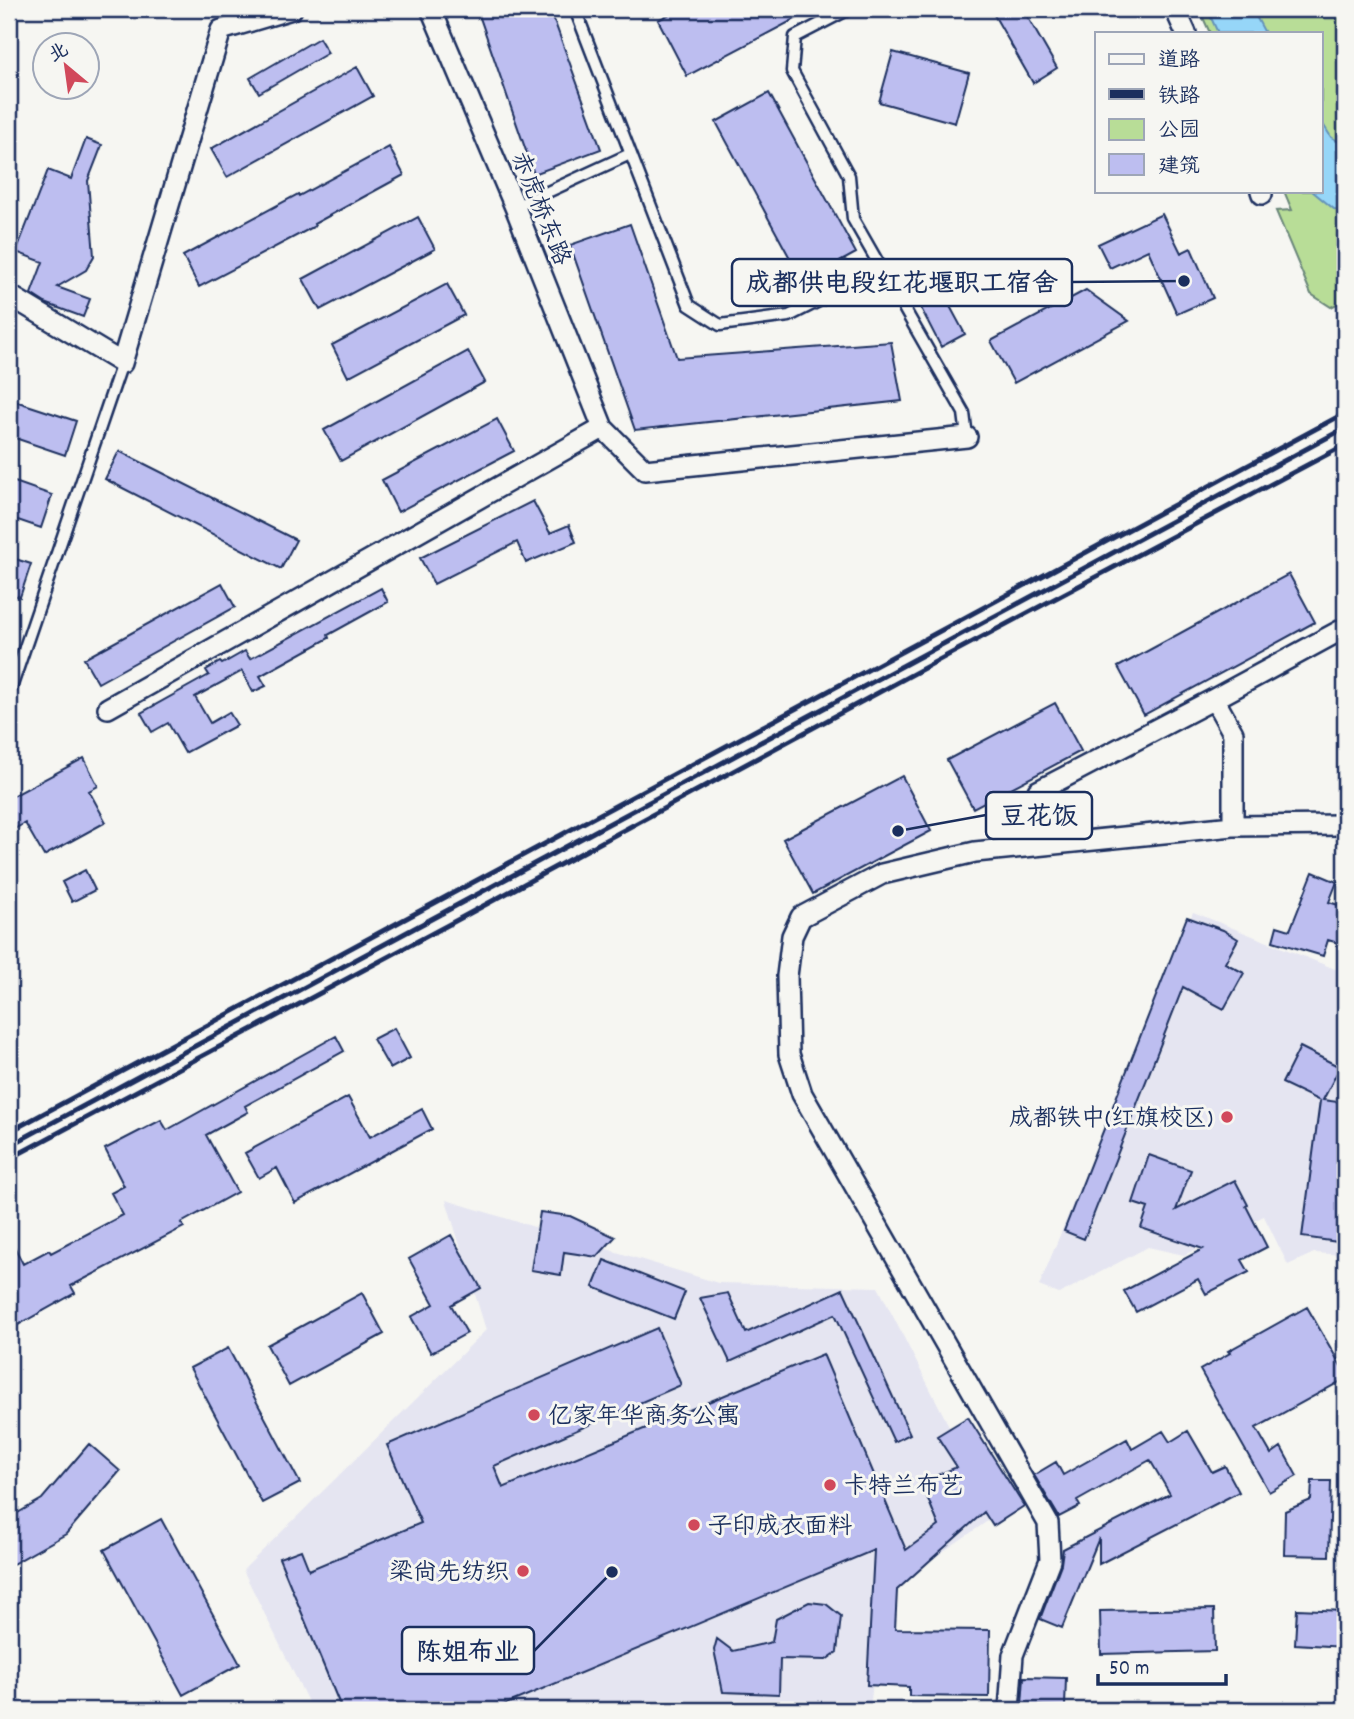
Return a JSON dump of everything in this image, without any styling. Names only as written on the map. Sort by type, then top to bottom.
[{"type":"street","points":[[9,295],[122,363],[221,30],[292,9]]},
{"type":"street","name":"赤虎桥东路","points":[[431,9],[515,206],[603,428]]},
{"type":"street","points":[[1175,9],[1186,32]]},
{"type":"street","points":[[108,708],[603,428],[645,470],[967,437]]},
{"type":"street","points":[[1038,790],[1345,628]]},
{"type":"street","points":[[1214,699],[1233,733],[1233,826]]},
{"type":"street","points":[[1009,1710],[1013,1655],[1050,1560],[1048,1524],[802,1094],[789,1054],[787,976],[792,936],[801,917],[882,874],[975,852],[1233,826],[1345,825]]},
{"type":"lane","points":[[575,9],[689,306],[720,325],[789,316],[882,269]]},
{"type":"lane","points":[[849,9],[795,37],[792,71],[849,176],[853,219],[964,413],[967,437]]},
{"type":"lane","points":[[515,206],[630,154]]},
{"type":"lane","points":[[9,694],[122,363]]},
{"type":"shaded area","name":"成都铁中(红旗校区)","points":[[1193,912],[1345,973],[1345,992],[1336,1013],[1345,1017],[1345,1255],[1314,1253],[1288,1265],[1264,1216],[1184,1255],[1148,1247],[1059,1294],[1039,1286]]},
{"type":"shaded area","points":[[446,1200],[718,1283],[878,1287],[995,1516],[884,1592],[870,1708],[312,1710],[243,1570],[486,1330]]},
{"type":"green space","points":[[1199,9],[1345,9],[1345,300],[1331,307],[1311,294],[1276,211],[1292,210],[1284,192],[1322,192],[1322,32],[1210,32]]},
{"type":"water","points":[[1207,9],[1252,9],[1264,32],[1218,32]]},
{"type":"water","points":[[1322,123],[1331,137],[1345,145],[1345,212],[1334,209],[1313,192],[1322,192]]},
{"type":"building","points":[[477,9],[550,9],[601,149],[534,174]]},
{"type":"building","points":[[680,9],[814,9],[687,76],[658,20]]},
{"type":"building","points":[[1005,9],[1023,9],[1057,68],[1033,83],[994,15]]},
{"type":"building","points":[[319,38],[328,53],[259,93],[250,78]]},
{"type":"building","points":[[893,52],[969,73],[955,123],[879,102]]},
{"type":"building","points":[[357,67],[373,96],[227,177],[211,149]]},
{"type":"building","points":[[769,93],[856,253],[803,282],[716,122]]},
{"type":"building","points":[[86,139],[102,145],[88,181],[94,256],[86,270],[57,287],[90,299],[83,317],[45,303],[31,294],[43,262],[16,252],[48,170],[71,179]]},
{"type":"building","points":[[389,147],[404,175],[199,287],[183,256]]},
{"type":"building","points":[[1162,214],[1181,253],[1191,248],[1213,298],[1177,314],[1148,250],[1110,268],[1098,244]]},
{"type":"building","points":[[418,217],[435,249],[320,310],[303,279]]},
{"type":"building","points":[[630,224],[677,358],[891,342],[902,401],[635,430],[570,245]]},
{"type":"building","points":[[931,271],[965,334],[941,347],[908,283]]},
{"type":"building","points":[[447,284],[464,315],[348,377],[332,345]]},
{"type":"building","points":[[1086,290],[1129,321],[1014,383],[991,341]]},
{"type":"building","points":[[468,351],[485,382],[341,461],[324,430]]},
{"type":"building","points":[[9,399],[76,421],[65,455],[9,436]]},
{"type":"building","points":[[497,419],[514,451],[398,512],[382,480]]},
{"type":"building","points":[[119,451],[296,540],[281,569],[105,479]]},
{"type":"building","points":[[9,480],[52,495],[41,528],[9,517]]},
{"type":"building","points":[[533,501],[550,533],[569,525],[576,542],[526,563],[517,542],[434,584],[420,558]]},
{"type":"building","points":[[9,557],[31,564],[20,597],[9,594]]},
{"type":"building","points":[[1289,574],[1315,622],[1144,715],[1118,667]]},
{"type":"building","points":[[222,583],[235,607],[98,683],[84,659]]},
{"type":"building","points":[[381,588],[388,602],[260,676],[266,686],[253,692],[242,671],[195,697],[210,723],[229,712],[237,725],[185,753],[168,723],[152,732],[141,713],[209,675],[206,670],[220,662],[222,664],[245,651],[250,659]]},
{"type":"building","points":[[1055,703],[1081,751],[973,808],[947,760]]},
{"type":"building","points":[[84,758],[98,786],[89,791],[106,822],[44,856],[25,823],[9,832],[9,798]]},
{"type":"building","points":[[902,776],[931,831],[813,894],[783,839]]},
{"type":"building","points":[[85,870],[95,890],[72,902],[62,882]]},
{"type":"building","points":[[1313,872],[1337,882],[1329,902],[1345,907],[1345,945],[1328,940],[1323,956],[1273,941],[1277,926],[1290,930]]},
{"type":"building","points":[[1187,917],[1223,930],[1238,939],[1225,963],[1244,973],[1224,1009],[1183,987],[1084,1239],[1064,1231]]},
{"type":"building","points":[[394,1028],[410,1058],[390,1069],[373,1039]]},
{"type":"building","points":[[336,1036],[344,1051],[245,1106],[248,1112],[206,1135],[237,1192],[181,1223],[184,1227],[71,1286],[75,1293],[9,1330],[9,1236],[23,1264],[49,1250],[51,1253],[123,1215],[111,1193],[124,1186],[105,1149],[161,1120],[167,1130]]},
{"type":"building","points":[[1300,1047],[1340,1067],[1323,1100],[1345,1103],[1345,1243],[1302,1237],[1320,1101],[1282,1083]]},
{"type":"building","points":[[348,1097],[370,1137],[422,1109],[432,1129],[295,1203],[277,1168],[259,1178],[245,1153]]},
{"type":"building","points":[[1149,1155],[1191,1170],[1176,1210],[1235,1180],[1267,1247],[1242,1260],[1249,1272],[1206,1294],[1198,1279],[1136,1312],[1124,1291],[1203,1249],[1141,1228],[1148,1208],[1133,1203]]},
{"type":"building","points":[[540,1212],[570,1216],[615,1237],[597,1257],[564,1252],[561,1275],[531,1270]]},
{"type":"building","points":[[451,1235],[481,1288],[451,1305],[467,1333],[431,1353],[411,1317],[434,1304],[409,1259]]},
{"type":"building","points":[[604,1260],[685,1292],[674,1319],[593,1287]]},
{"type":"building","points":[[843,1289],[910,1434],[894,1442],[835,1314],[730,1362],[700,1298],[728,1293],[746,1333]]},
{"type":"building","points":[[362,1293],[384,1334],[289,1386],[267,1345]]},
{"type":"building","points":[[1307,1307],[1345,1373],[1345,1379],[1256,1428],[1271,1454],[1281,1447],[1297,1476],[1269,1492],[1200,1370],[1230,1353],[1228,1351]]},
{"type":"building","points":[[657,1328],[681,1385],[494,1466],[503,1488],[823,1354],[906,1550],[939,1526],[921,1482],[957,1467],[937,1436],[968,1417],[1024,1506],[993,1526],[984,1512],[897,1590],[895,1629],[990,1630],[989,1697],[909,1696],[909,1687],[867,1685],[874,1550],[492,1710],[342,1710],[279,1558],[301,1550],[309,1570],[421,1523],[387,1445]]},
{"type":"building","points":[[228,1348],[300,1483],[262,1503],[190,1368]]},
{"type":"building","points":[[1163,1431],[1170,1442],[1188,1431],[1212,1472],[1225,1466],[1239,1492],[1099,1564],[1099,1538],[1062,1628],[1040,1619],[1061,1564],[1063,1549],[1170,1494],[1150,1460],[1077,1501],[1080,1506],[1059,1517],[1034,1475],[1056,1462],[1063,1475],[1127,1439],[1132,1449]]},
{"type":"building","points":[[89,1444],[120,1471],[66,1534],[9,1566],[9,1518],[42,1499]]},
{"type":"building","points":[[1312,1481],[1331,1481],[1329,1556],[1284,1555],[1285,1511],[1311,1500]]},
{"type":"building","points":[[161,1519],[240,1664],[183,1695],[104,1550]]},
{"type":"building","points":[[809,1602],[826,1604],[841,1616],[837,1652],[826,1660],[780,1659],[779,1694],[723,1692],[714,1650],[717,1639],[733,1651],[772,1642],[776,1619]]},
{"type":"building","points":[[1214,1609],[1215,1651],[1101,1654],[1100,1611]]},
{"type":"building","points":[[1297,1609],[1345,1611],[1345,1647],[1295,1644]]},
{"type":"building","points":[[1024,1677],[1066,1678],[1065,1707],[1022,1705]]},
{"type":"railway","points":[[9,1132],[1345,413]]},
{"type":"railway","points":[[9,1146],[1345,428]]},
{"type":"railway","points":[[9,1159],[1345,445]]},
{"type":"place","name":"成都供电段红花堰职工宿舍","points":[[1184,281]]},
{"type":"place","name":"豆花饭","points":[[898,831]]},
{"type":"place","name":"成都铁中(红旗校区)","points":[[1227,1117]]},
{"type":"place","name":"亿家年华商务公寓","points":[[534,1415]]},
{"type":"place","name":"卡特兰布艺","points":[[830,1485]]},
{"type":"place","name":"子印成衣面料","points":[[694,1525]]},
{"type":"place","name":"梁尚先纺织","points":[[523,1571]]},
{"type":"place","name":"陈姐布业","points":[[612,1572]]}]
